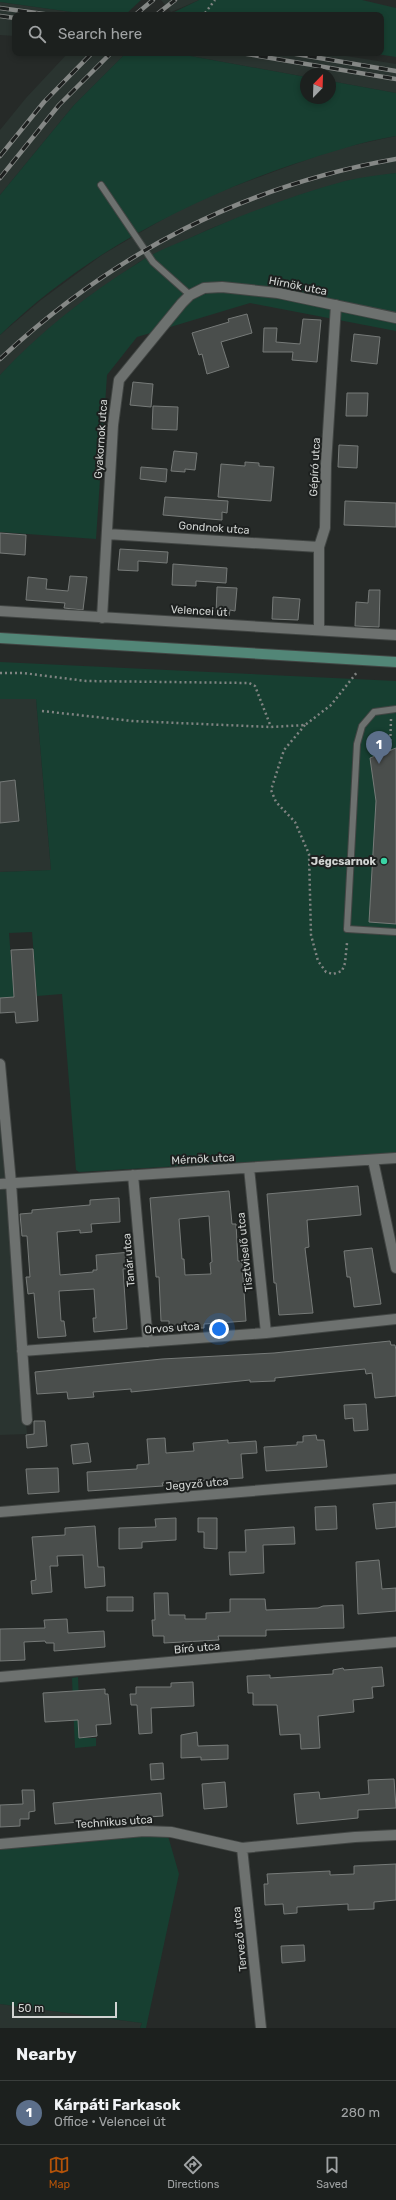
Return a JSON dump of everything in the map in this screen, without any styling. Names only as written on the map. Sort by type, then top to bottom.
[{"type":"main road","points":[[0,638],[396,662]]},
{"type":"street","name":"Hírnök utca","points":[[193,294],[204,288],[222,287],[278,293],[396,318]]},
{"type":"street","name":"Gyakornok utca","points":[[102,618],[115,406],[119,380],[174,312],[193,294]]},
{"type":"street","name":"Gépíró utca","points":[[319,630],[319,547],[325,528],[326,464],[336,305]]},
{"type":"street","name":"Gondnok utca","points":[[107,534],[319,547]]},
{"type":"street","name":"Velencei út","points":[[0,611],[396,635]]},
{"type":"street","points":[[0,1064],[11,1183],[27,1420]]},
{"type":"street","name":"Mérnök utca","points":[[0,1184],[396,1158]]},
{"type":"street","points":[[373,1160],[396,1268]]},
{"type":"street","name":"Tisztviselő utca","points":[[249,1168],[266,1333]]},
{"type":"street","name":"Tanár utca","points":[[133,1175],[148,1342]]},
{"type":"street","name":"Orvos utca","points":[[22,1351],[266,1333],[396,1319]]},
{"type":"street","name":"Jegyző utca","points":[[0,1512],[396,1479]]},
{"type":"street","name":"Bíró utca","points":[[0,1677],[396,1642]]},
{"type":"street","name":"Technikus utca","points":[[0,1844],[144,1831],[171,1832],[242,1848],[355,1837],[396,1835]]},
{"type":"street","name":"Tervező utca","points":[[242,1848],[261,2028]]},
{"type":"lane","points":[[101,185],[153,262],[193,294]]},
{"type":"lane","points":[[394,709],[374,712],[362,726],[357,744],[347,929],[396,932]]},
{"type":"path","points":[[206,12],[215,0]]},
{"type":"path","points":[[347,943],[346,963],[342,971],[333,974],[326,972],[318,961],[311,935],[309,854],[295,822],[276,802],[271,790],[284,750],[305,725],[331,705],[367,660]]},
{"type":"path","points":[[0,673],[86,681],[249,683],[255,686],[271,727]]},
{"type":"path","points":[[390,751],[394,709]]},
{"type":"path","points":[[42,711],[132,722],[271,727],[305,725]]},
{"type":"shaded area","points":[[161,0],[199,0],[171,12]]},
{"type":"shaded area","points":[[0,2],[72,12],[12,12],[12,36],[0,35]]},
{"type":"shaded area","points":[[65,56],[123,56],[74,105],[0,195],[0,130],[26,98]]},
{"type":"shaded area","points":[[190,56],[347,56],[396,64],[396,93],[336,82],[336,68],[300,68],[300,76]]},
{"type":"shaded area","points":[[396,136],[396,173],[346,181],[273,205],[212,228],[139,262],[86,300],[0,375],[0,335],[41,300],[102,255],[182,208],[221,191],[336,149]]},
{"type":"shaded area","points":[[0,699],[36,699],[51,870],[0,872]]},
{"type":"shaded area","points":[[0,1114],[27,1434],[0,1435]]},
{"type":"shaded area","points":[[0,2004],[142,2023],[140,2028],[0,2028]]},
{"type":"green space","points":[[0,0],[141,0],[128,12],[72,12],[0,2]]},
{"type":"green space","points":[[199,0],[362,0],[396,8],[396,57],[384,55],[384,12],[174,12]]},
{"type":"green space","points":[[123,56],[190,56],[300,76],[300,104],[336,104],[336,82],[396,93],[396,136],[357,145],[294,164],[214,195],[175,213],[137,233],[101,255],[32,306],[0,335],[0,195],[74,105]]},
{"type":"green space","points":[[396,173],[396,331],[250,303],[137,337],[107,375],[96,539],[0,532],[0,375],[31,344],[65,314],[119,275],[157,252],[248,213],[287,199],[351,180]]},
{"type":"green space","points":[[0,662],[396,681],[396,1153],[79,1172],[76,1170],[62,994],[37,996],[32,932],[9,933],[14,998],[0,998],[0,872],[51,870],[36,699],[0,699]]},
{"type":"green space","points":[[78,1677],[79,1703],[77,1704],[79,1738],[96,1738],[96,1746],[75,1748],[72,1678]]},
{"type":"green space","points":[[144,1834],[168,1836],[179,1874],[146,2028],[140,2028],[142,2023],[0,2004],[0,1849]]},
{"type":"building","points":[[247,314],[252,333],[221,342],[229,367],[207,374],[202,354],[199,355],[192,333],[229,322],[228,319]]},
{"type":"building","points":[[303,319],[321,320],[317,362],[292,360],[293,352],[263,352],[264,328],[277,328],[276,342],[300,344]]},
{"type":"building","points":[[354,334],[380,337],[377,364],[351,361]]},
{"type":"building","points":[[133,382],[153,384],[151,407],[130,405]]},
{"type":"building","points":[[347,393],[368,393],[367,416],[346,416]]},
{"type":"building","points":[[153,406],[178,407],[177,430],[152,429]]},
{"type":"building","points":[[339,445],[358,446],[357,468],[338,467]]},
{"type":"building","points":[[174,451],[197,453],[195,470],[185,469],[185,472],[171,471]]},
{"type":"building","points":[[245,462],[259,463],[259,466],[274,467],[271,501],[218,497],[221,464],[245,466]]},
{"type":"building","points":[[141,467],[167,469],[166,482],[140,479]]},
{"type":"building","points":[[165,497],[228,501],[227,513],[222,512],[222,520],[163,515]]},
{"type":"building","points":[[345,501],[396,503],[396,527],[344,525]]},
{"type":"building","points":[[0,533],[26,535],[25,555],[0,553]]},
{"type":"building","points":[[120,549],[168,552],[167,563],[138,561],[138,571],[118,570]]},
{"type":"building","points":[[173,564],[227,568],[226,583],[196,581],[196,586],[172,585]]},
{"type":"building","points":[[70,576],[87,577],[83,610],[64,608],[65,603],[26,600],[28,577],[47,579],[46,589],[68,591]]},
{"type":"building","points":[[217,587],[237,588],[235,611],[230,610],[229,616],[216,615]]},
{"type":"building","points":[[369,590],[380,590],[379,627],[355,626],[356,602],[368,603]]},
{"type":"building","points":[[273,597],[300,599],[298,620],[272,619]]},
{"type":"building","name":"Jégcsarnok","points":[[396,748],[396,924],[369,922],[376,801],[370,758]]},
{"type":"building","points":[[15,780],[19,821],[0,823],[0,782]]},
{"type":"building","points":[[33,949],[38,1021],[16,1023],[15,1012],[0,1013],[0,998],[14,997],[11,950]]},
{"type":"building","points":[[358,1186],[361,1215],[307,1220],[309,1247],[305,1248],[313,1313],[279,1315],[276,1283],[274,1283],[267,1194]]},
{"type":"building","points":[[229,1191],[232,1224],[236,1224],[238,1261],[242,1261],[246,1321],[204,1324],[204,1328],[169,1328],[169,1321],[161,1321],[159,1277],[156,1277],[150,1198]],"holes":[[[209,1216],[212,1262],[210,1263],[211,1274],[185,1275],[184,1259],[182,1259],[179,1219]]]},
{"type":"building","points":[[119,1198],[120,1222],[91,1224],[92,1232],[80,1233],[80,1230],[57,1232],[60,1275],[93,1272],[93,1270],[97,1270],[96,1255],[131,1252],[132,1268],[123,1269],[127,1329],[94,1332],[93,1318],[96,1318],[94,1289],[59,1291],[61,1321],[64,1321],[66,1336],[38,1338],[34,1293],[28,1294],[26,1277],[30,1277],[27,1236],[22,1236],[20,1214],[32,1213],[32,1210],[90,1205],[90,1200]]},
{"type":"building","points":[[372,1248],[381,1304],[354,1307],[350,1277],[347,1277],[344,1251]]},
{"type":"building","points":[[390,1341],[391,1345],[395,1345],[396,1350],[396,1396],[375,1398],[372,1373],[366,1374],[365,1369],[275,1378],[275,1381],[250,1382],[250,1380],[131,1392],[131,1389],[93,1392],[94,1397],[68,1399],[67,1392],[37,1394],[35,1372],[162,1359],[274,1353]]},
{"type":"building","points":[[366,1404],[368,1430],[354,1431],[353,1418],[345,1419],[344,1405]]},
{"type":"building","points":[[34,1421],[45,1421],[47,1446],[27,1448],[26,1435],[34,1434]]},
{"type":"building","points":[[316,1435],[317,1440],[324,1440],[327,1467],[266,1471],[264,1447],[297,1445],[297,1442],[303,1442],[303,1436]]},
{"type":"building","points":[[165,1438],[166,1453],[194,1451],[193,1443],[228,1440],[228,1443],[256,1441],[257,1453],[241,1454],[243,1478],[162,1483],[163,1486],[88,1491],[87,1472],[137,1469],[137,1465],[149,1464],[147,1439]]},
{"type":"building","points":[[88,1443],[91,1462],[73,1464],[71,1445]]},
{"type":"building","points":[[58,1468],[59,1492],[28,1494],[26,1469]]},
{"type":"building","points":[[396,1502],[396,1527],[376,1529],[373,1504]]},
{"type":"building","points":[[336,1506],[337,1529],[316,1530],[315,1507]]},
{"type":"building","points":[[176,1518],[176,1540],[142,1542],[142,1548],[119,1549],[119,1528],[156,1527],[155,1519]]},
{"type":"building","points":[[198,1518],[217,1518],[217,1549],[204,1548],[204,1532],[198,1532]]},
{"type":"building","points":[[95,1526],[98,1567],[104,1567],[105,1586],[85,1588],[83,1555],[57,1556],[58,1566],[50,1566],[52,1592],[32,1594],[31,1581],[36,1580],[32,1537],[65,1535],[65,1528]]},
{"type":"building","points":[[294,1527],[295,1544],[263,1545],[264,1573],[230,1575],[229,1552],[246,1552],[245,1530]]},
{"type":"building","points":[[379,1560],[382,1589],[396,1588],[396,1611],[358,1614],[356,1562]]},
{"type":"building","points":[[154,1593],[168,1593],[169,1615],[185,1615],[185,1619],[206,1619],[206,1613],[230,1612],[230,1599],[265,1599],[266,1610],[318,1608],[323,1606],[343,1605],[344,1628],[266,1630],[266,1636],[218,1636],[219,1640],[164,1643],[164,1636],[153,1636],[152,1620],[155,1620]]},
{"type":"building","points":[[107,1597],[133,1597],[133,1611],[107,1611]]},
{"type":"building","points":[[67,1619],[68,1633],[104,1631],[105,1647],[54,1651],[54,1643],[46,1643],[45,1641],[24,1642],[25,1660],[0,1661],[0,1629],[45,1628],[44,1620]]},
{"type":"building","points":[[382,1667],[384,1686],[372,1687],[373,1698],[353,1700],[354,1712],[318,1716],[320,1748],[301,1749],[300,1734],[280,1735],[277,1705],[253,1705],[253,1693],[248,1693],[247,1676],[270,1675],[270,1678],[333,1674],[333,1670],[343,1668],[344,1670]]},
{"type":"building","points":[[193,1682],[194,1706],[151,1708],[152,1733],[139,1734],[137,1705],[131,1705],[130,1694],[136,1694],[136,1687],[171,1687],[171,1683]]},
{"type":"building","points":[[105,1689],[105,1694],[108,1694],[111,1724],[96,1725],[97,1736],[79,1738],[78,1720],[45,1722],[43,1693]]},
{"type":"building","points":[[197,1732],[198,1746],[228,1745],[228,1759],[201,1760],[201,1757],[181,1758],[181,1735]]},
{"type":"building","points":[[163,1763],[164,1779],[151,1780],[150,1764]]},
{"type":"building","points":[[394,1779],[396,1808],[358,1810],[358,1818],[297,1824],[294,1794],[319,1792],[320,1799],[369,1794],[368,1780]]},
{"type":"building","points":[[225,1782],[227,1807],[204,1809],[202,1784]]},
{"type":"building","points":[[22,1790],[34,1790],[35,1811],[29,1812],[29,1819],[20,1819],[20,1826],[0,1827],[0,1805],[23,1804]]},
{"type":"building","points":[[161,1793],[163,1816],[117,1819],[117,1822],[93,1824],[92,1821],[55,1824],[53,1803]]},
{"type":"building","points":[[396,1864],[396,1900],[374,1902],[374,1909],[348,1910],[348,1904],[297,1907],[297,1913],[284,1914],[283,1904],[265,1905],[264,1884],[268,1884],[267,1874],[330,1871],[330,1875],[354,1874],[354,1866]]},
{"type":"building","points":[[304,1945],[305,1961],[282,1963],[281,1946]]},
{"type":"railway","points":[[139,12],[153,0]]},
{"type":"railway","points":[[160,12],[175,0]]},
{"type":"railway","points":[[0,8],[29,12]]},
{"type":"railway","points":[[0,16],[12,18]]},
{"type":"railway","points":[[0,156],[44,102],[89,56]]},
{"type":"railway","points":[[0,178],[59,105],[108,56]]},
{"type":"railway","points":[[259,56],[396,79]]},
{"type":"railway","points":[[308,56],[396,71]]},
{"type":"railway","points":[[0,359],[43,321],[88,287],[135,256],[183,229],[234,206],[286,187],[340,171],[396,159]]},
{"type":"place","name":"Kárpáti Farkasok","points":[[379,764]]},
{"type":"place","name":"Jégcsarnok","points":[[384,861]]}]
